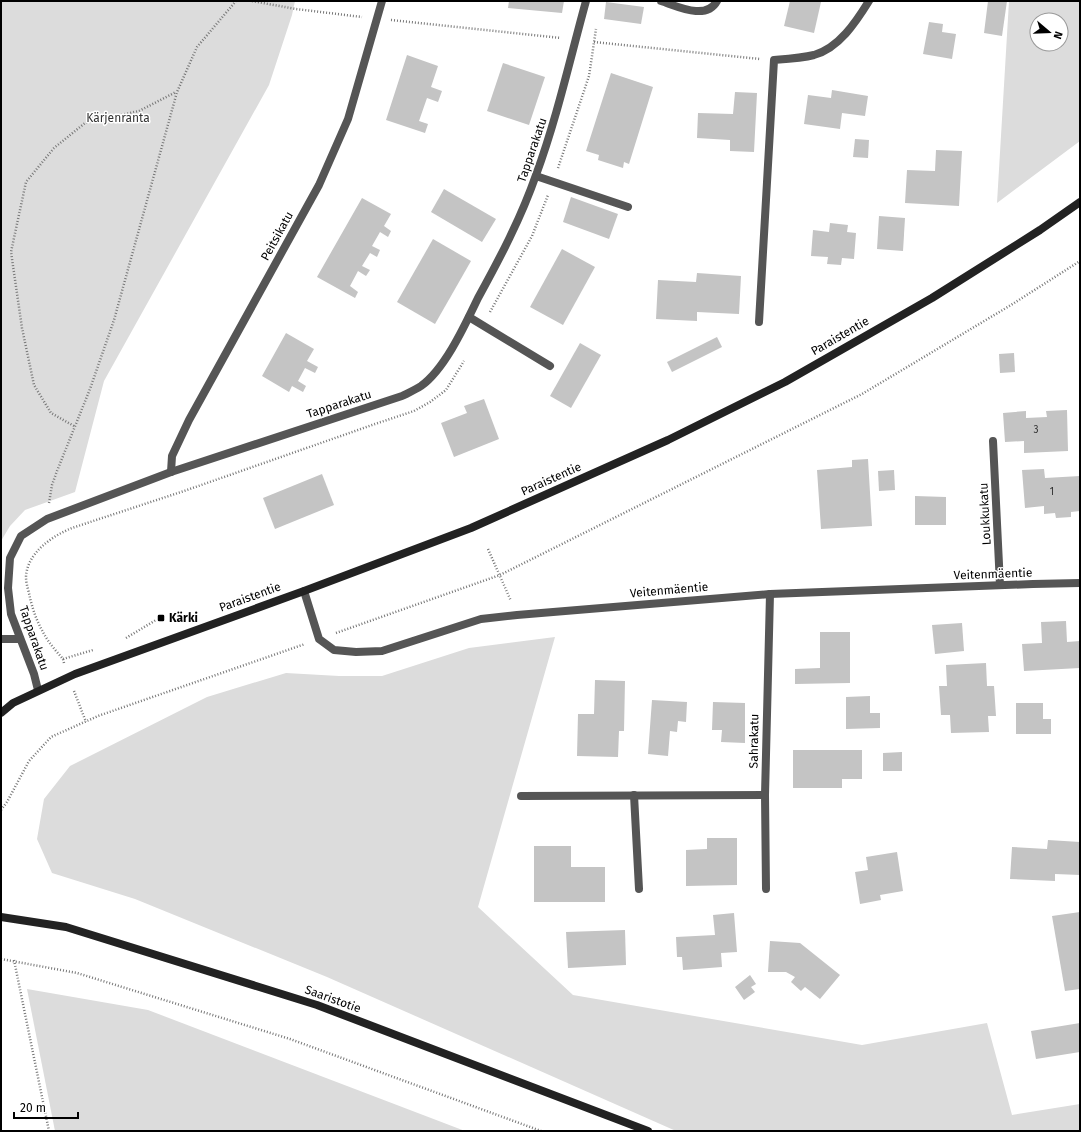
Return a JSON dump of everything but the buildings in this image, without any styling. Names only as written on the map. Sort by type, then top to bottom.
[{"type":"main road","name":"Paraistentie","points":[[1,713],[13,703],[69,676],[304,591],[471,528],[668,440],[778,385],[932,298],[1040,230],[1080,202]]},
{"type":"main road","name":"Saaristotie","points":[[1,917],[66,928],[316,1005],[648,1131]]},
{"type":"street","name":"Peitsikatu","points":[[171,472],[172,456],[189,420],[319,185],[348,119],[382,1]]},
{"type":"street","name":"Tapparakatu","points":[[38,690],[34,674],[11,614],[8,588],[10,558],[21,536],[47,519],[171,472],[402,396],[421,385],[441,365],[469,317],[503,252],[536,176],[558,111],[586,1]]},
{"type":"street","points":[[661,1],[686,9],[702,11],[711,9],[717,1]]},
{"type":"street","points":[[759,322],[774,60],[815,54],[836,44],[853,24],[869,1]]},
{"type":"street","points":[[536,176],[628,207]]},
{"type":"street","points":[[469,317],[550,366]]},
{"type":"street","name":"Loukkukatu","points":[[993,441],[1000,585]]},
{"type":"street","name":"Veitenmäentie","points":[[320,639],[334,650],[356,652],[382,651],[481,619],[518,615],[770,594],[1000,585],[1080,584]]},
{"type":"street","points":[[304,591],[320,639]]},
{"type":"street","name":"Sahrakatu","points":[[766,889],[765,794],[770,594]]},
{"type":"street","points":[[1,639],[20,639]]},
{"type":"street","points":[[521,796],[765,794]]},
{"type":"street","points":[[634,795],[639,889]]},
{"type":"path","points":[[47,519],[52,486],[74,426],[90,389],[114,320],[177,92],[197,47],[236,1]]},
{"type":"path","points":[[252,1],[303,10],[377,18]]},
{"type":"path","points":[[483,326],[540,221],[589,76],[597,22]]},
{"type":"path","points":[[74,426],[51,413],[34,385],[22,328],[11,252],[26,182],[54,148],[84,123],[139,111],[177,92]]},
{"type":"path","points":[[1,810],[7,802],[29,761],[52,737],[98,716],[410,608],[500,575],[862,394],[1011,305],[1080,260]]},
{"type":"path","points":[[86,722],[63,659],[43,632],[33,611],[26,577],[30,561],[40,548],[63,532],[72,528],[187,490],[414,411],[430,402],[446,390],[465,359]]},
{"type":"path","points":[[488,549],[500,575]]},
{"type":"path","points":[[122,640],[156,620]]},
{"type":"path","points":[[304,644],[309,649]]},
{"type":"path","points":[[63,659],[100,648]]},
{"type":"path","points":[[1,959],[14,960],[77,973],[290,1039],[541,1131]]},
{"type":"path","points":[[14,960],[49,1131]]},
{"type":"green space","name":"Kärjenranta","points":[[1,1],[295,1],[292,15],[269,85],[104,381],[75,492],[25,510],[10,526],[1,541]]},
{"type":"green space","points":[[1009,1],[1080,1],[1080,141],[997,203]]},
{"type":"green space","points":[[555,637],[478,907],[573,995],[862,1045],[987,1023],[1012,1115],[1080,1104],[1080,1131],[676,1131],[327,977],[135,899],[52,873],[37,839],[44,799],[70,766],[207,697],[286,673],[339,676],[382,676],[469,648]]},
{"type":"green space","points":[[27,989],[148,1010],[465,1131],[55,1131]]},
{"type":"place","name":"Kärki","points":[[161,618]]}]
